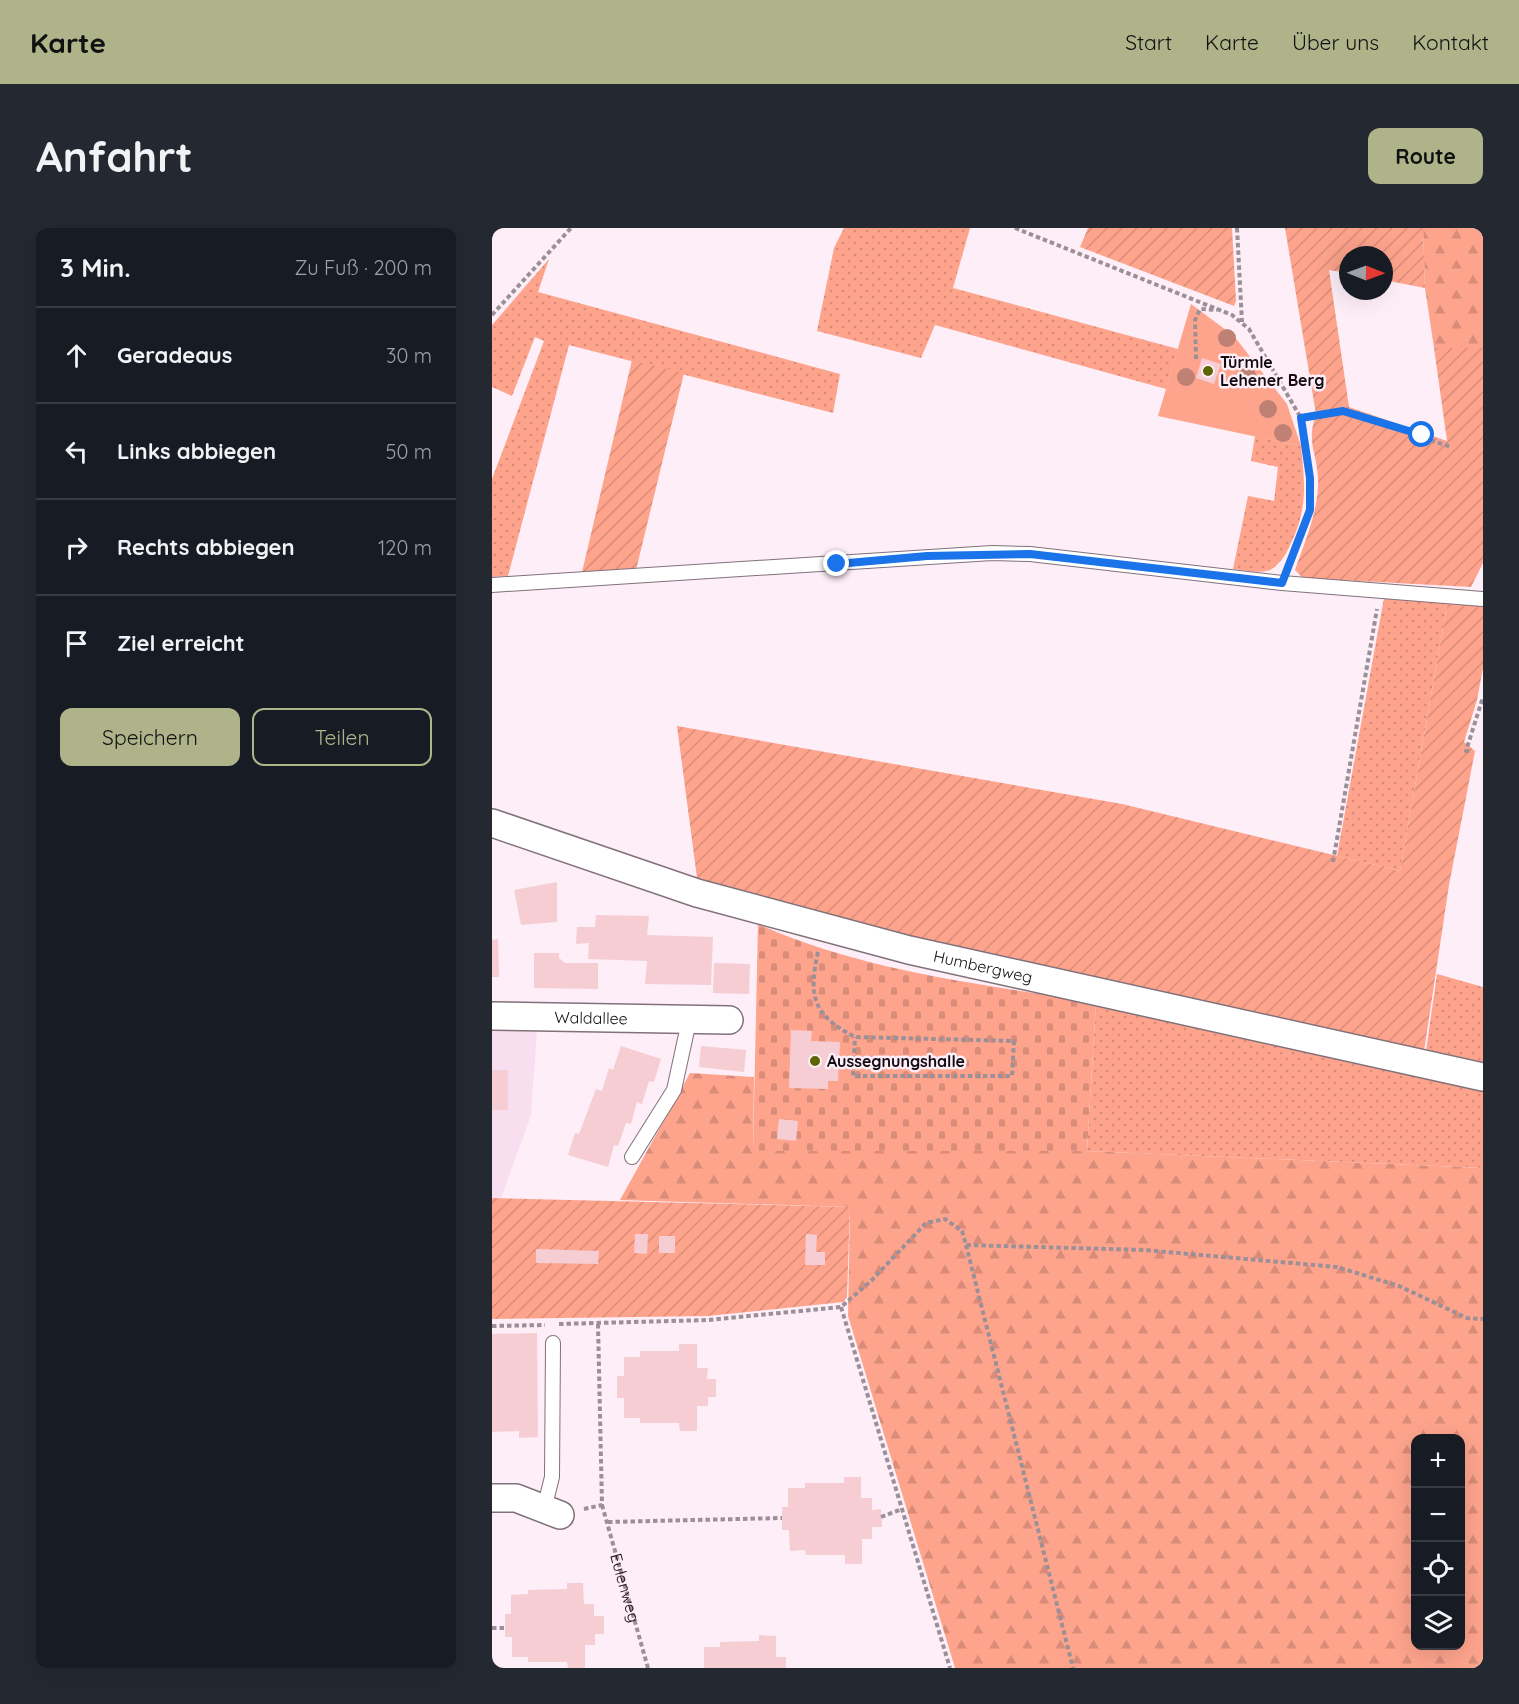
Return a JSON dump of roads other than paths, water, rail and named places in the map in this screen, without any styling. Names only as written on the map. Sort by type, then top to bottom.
[{"type":"street","name":"Humbergweg","points":[[492,823],[545,843],[697,893],[823,928],[909,950],[1483,1077]]},
{"type":"street","name":"Waldallee","points":[[492,1016],[729,1020]]},
{"type":"street","points":[[492,1498],[516,1498],[552,1512]]},
{"type":"lane","points":[[492,585],[992,552],[1041,555],[1282,583],[1483,599]]},
{"type":"lane","points":[[632,1156],[674,1090],[689,1021]]},
{"type":"lane","points":[[552,1512],[553,1342]]},
{"type":"place","name":"Türmle Lehener Berg","points":[[1208,371]]},
{"type":"place","name":"Aussegnungshalle","points":[[815,1061]]}]
